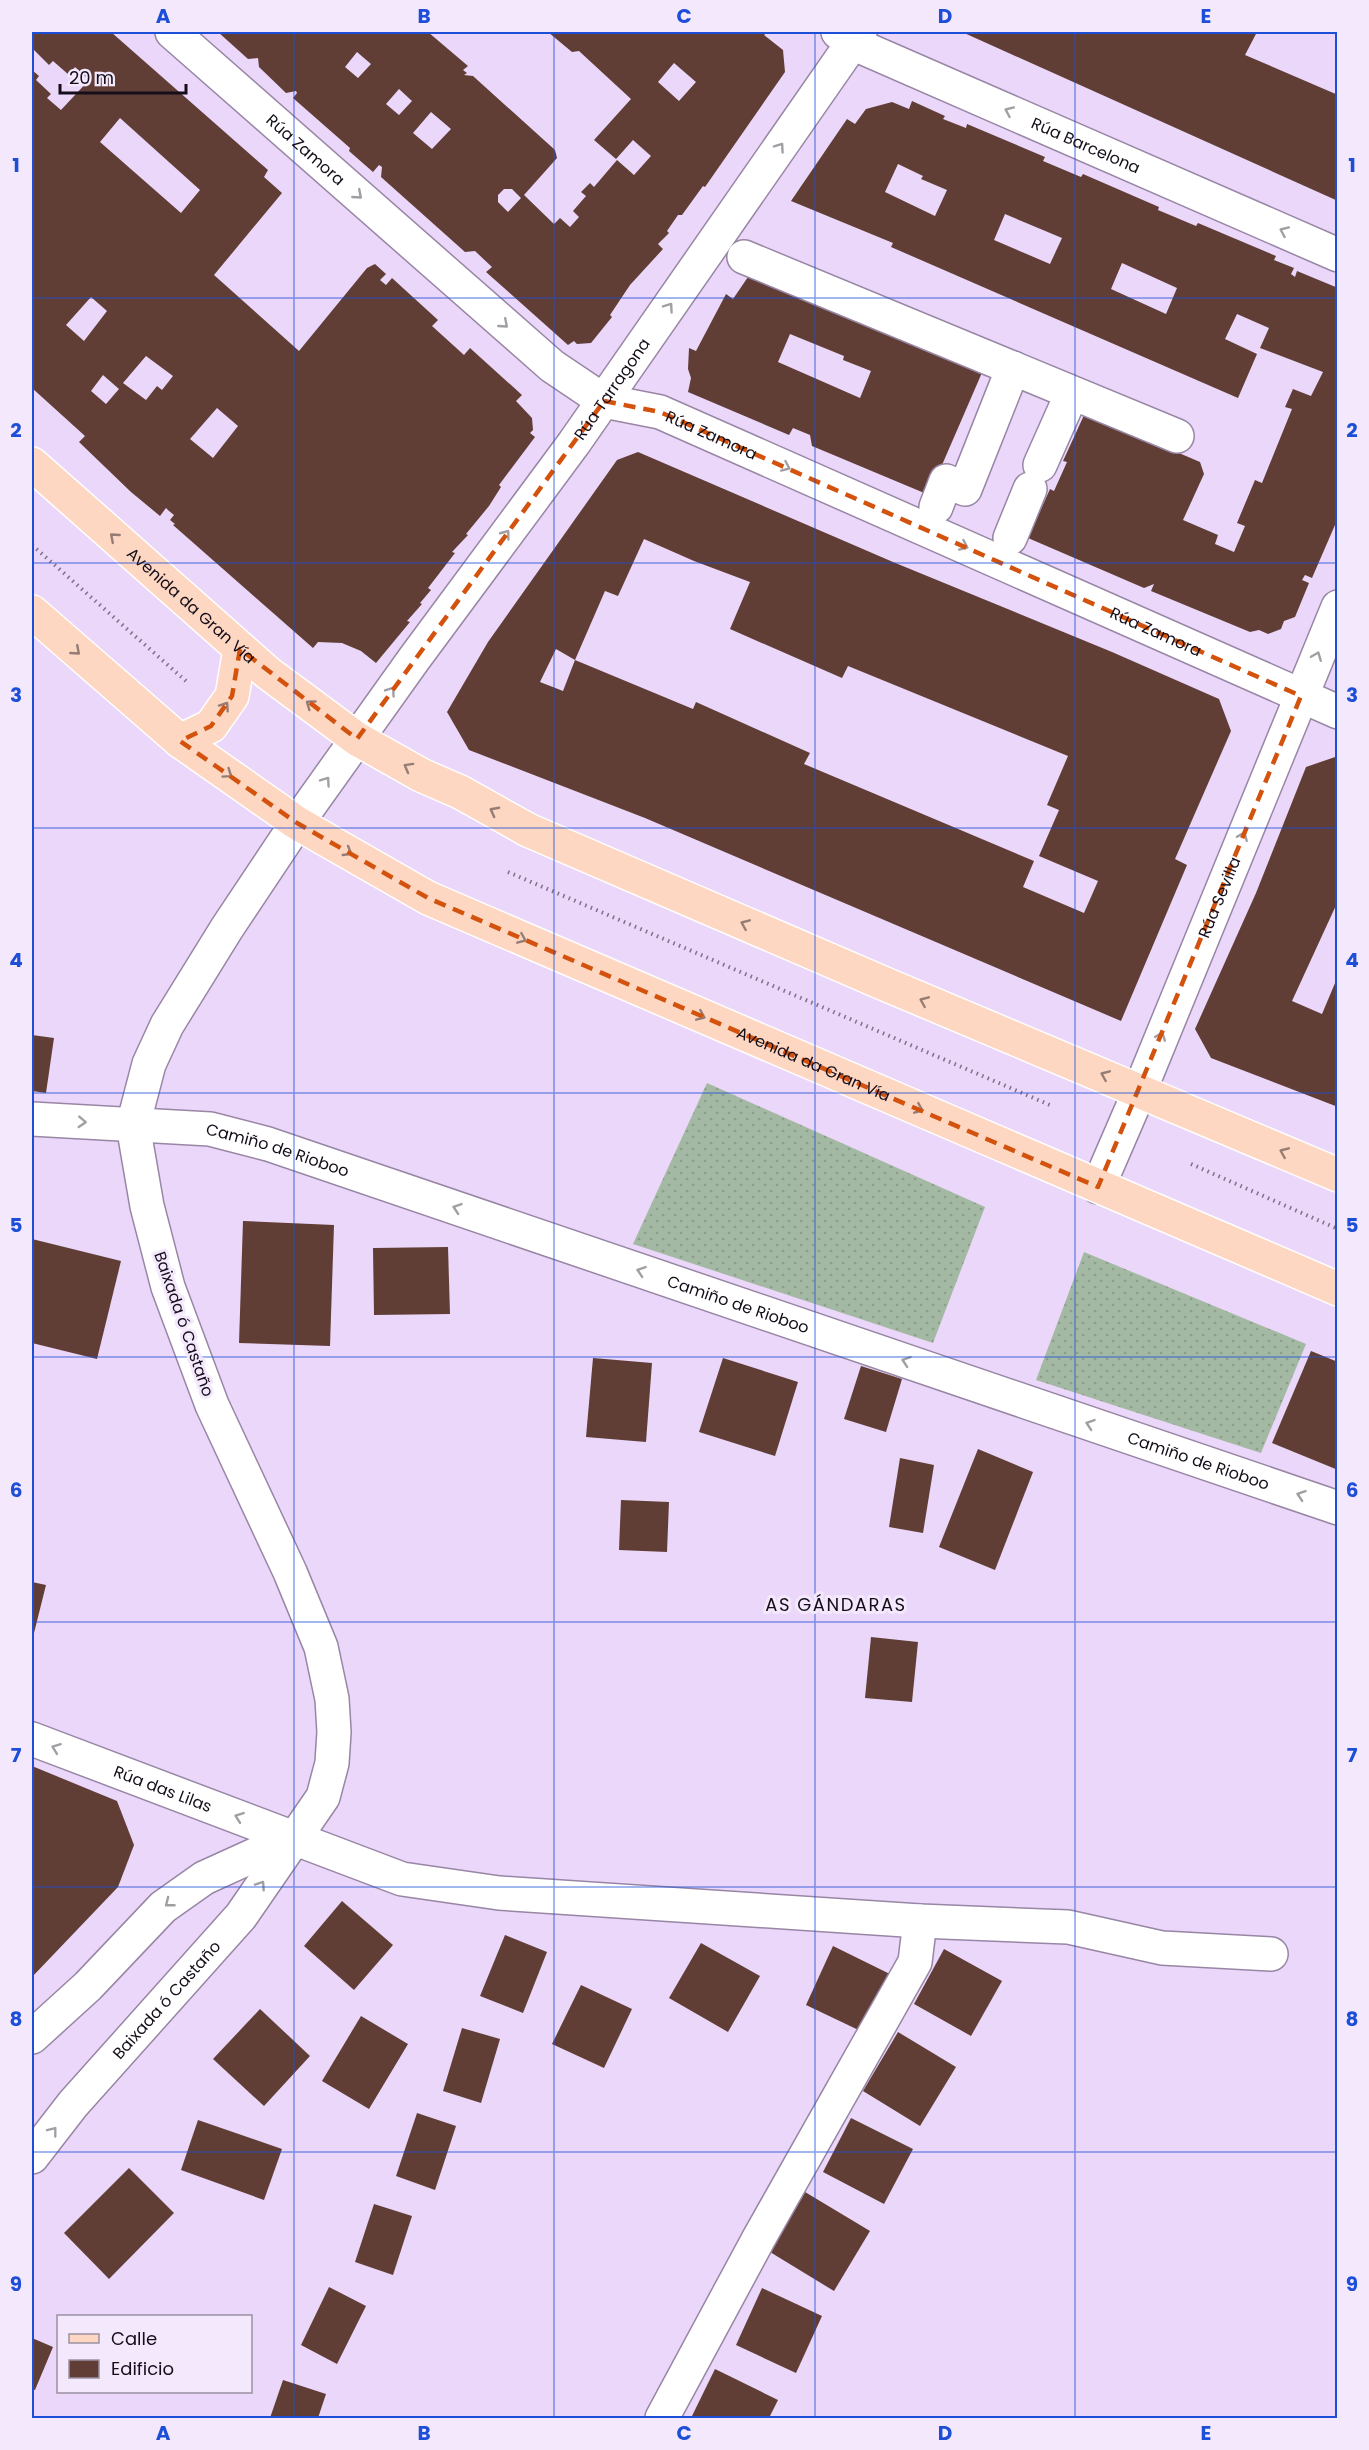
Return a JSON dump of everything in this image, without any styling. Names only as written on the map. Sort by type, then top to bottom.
[{"type":"main road","name":"Avenida da Gran Vía","points":[[32,464],[268,673],[357,739],[528,830],[1338,1175]]},
{"type":"main road","name":"Avenida da Gran Vía","points":[[32,612],[180,741],[297,823],[428,898],[1338,1289]]},
{"type":"main road","points":[[180,741],[211,726],[232,696],[240,649]]},
{"type":"street","name":"Rúa Zamora","points":[[172,32],[552,366],[604,401],[660,412],[1338,712]]},
{"type":"street","name":"Rúa Tarragona","points":[[357,739],[604,401],[850,35]]},
{"type":"street","name":"Rúa Barcelona","points":[[850,35],[1338,255]]},
{"type":"street","points":[[744,257],[1177,436]]},
{"type":"street","points":[[936,507],[946,482],[965,489],[1013,368]]},
{"type":"street","points":[[1010,538],[1072,393]]},
{"type":"street","name":"Rúa Sevilla","points":[[1098,1187],[1338,606]]},
{"type":"street","points":[[297,823],[357,739]]},
{"type":"street","name":"Baixada ó Castaño","points":[[32,2157],[73,2104],[240,1916],[323,1797],[332,1762],[334,1732],[332,1699],[321,1647],[290,1572],[212,1405],[168,1287],[147,1206],[133,1125],[149,1064],[168,1025],[227,928],[297,823]]},
{"type":"street","name":"Camiño de Rioboo","points":[[32,1119],[210,1129],[268,1144],[1338,1508]]},
{"type":"street","name":"Rúa das Lilas","points":[[32,1739],[402,1879],[499,1893],[920,1921],[1068,1927],[1162,1948],[1271,1954]]},
{"type":"street","name":"Baixada ó Castaño","points":[[32,2037],[88,1986],[163,1907],[204,1878],[294,1837]]},
{"type":"street","points":[[204,1878],[223,1882],[233,1893],[240,1916]]},
{"type":"street","points":[[662,2418],[759,2238],[915,1962],[920,1921]]},
{"type":"path","points":[[32,546],[187,682]]},
{"type":"path","points":[[508,872],[1050,1105]]},
{"type":"path","points":[[1191,1164],[1338,1229]]},
{"type":"highlighted area","points":[[604,401],[660,412],[1301,696],[1098,1187],[428,898],[297,823],[180,741],[211,726],[232,696],[240,649],[357,739]]},
{"type":"green space","points":[[707,1083],[985,1207],[933,1343],[633,1244]]},
{"type":"green space","points":[[1084,1252],[1306,1344],[1261,1453],[1036,1380]]},
{"type":"building","points":[[32,32],[111,32],[268,170],[264,177],[282,193],[214,275],[299,351],[367,268],[375,264],[386,274],[380,280],[386,285],[392,278],[438,320],[432,326],[464,355],[470,348],[522,395],[516,401],[532,418],[533,430],[530,433],[535,437],[499,485],[501,487],[489,506],[466,534],[468,535],[452,552],[455,553],[428,588],[431,590],[420,603],[422,604],[407,621],[410,622],[376,663],[361,651],[342,643],[318,642],[313,648],[173,525],[175,524],[170,520],[174,515],[166,508],[160,516],[131,492],[79,442],[85,436],[32,388],[32,70],[39,76],[36,80],[51,94],[47,98],[61,110],[89,80],[75,67],[69,75],[53,61],[49,65],[33,49],[32,51]],"holes":[[[120,118],[200,190],[181,213],[100,142]],[[91,297],[107,311],[84,341],[66,325]],[[146,356],[173,376],[162,390],[157,386],[146,400],[123,383]],[[103,375],[119,389],[106,404],[91,391]],[[217,408],[238,426],[213,458],[190,439]]]},
{"type":"building","points":[[218,32],[428,32],[468,66],[463,70],[467,73],[464,75],[473,76],[555,150],[557,158],[524,195],[554,224],[560,218],[570,227],[579,217],[573,211],[586,196],[581,192],[590,183],[594,187],[617,160],[634,175],[651,156],[633,140],[616,159],[594,140],[631,99],[579,51],[572,52],[548,32],[768,32],[764,35],[783,50],[785,72],[705,187],[703,186],[682,215],[678,215],[667,231],[669,233],[658,244],[663,249],[630,285],[610,315],[612,317],[591,343],[577,344],[574,341],[568,345],[486,272],[492,267],[475,251],[465,252],[381,177],[382,167],[379,165],[373,172],[349,151],[350,148],[293,98],[296,91],[286,93],[259,67],[258,58],[248,59]],"holes":[[[357,52],[371,64],[358,78],[345,67]],[[674,63],[696,82],[679,101],[658,82]],[[399,89],[412,101],[399,115],[386,104]],[[431,112],[451,129],[432,149],[413,133]],[[504,189],[512,189],[521,198],[508,212],[498,202],[498,195]]]},
{"type":"building","points":[[962,32],[1257,32],[1245,55],[1338,95],[1338,201]]},
{"type":"building","points":[[912,101],[945,116],[943,119],[966,128],[967,124],[1045,157],[1043,161],[1081,177],[1083,174],[1159,207],[1158,210],[1196,226],[1198,223],[1276,256],[1274,260],[1294,268],[1291,274],[1295,277],[1297,271],[1338,288],[1338,518],[1312,578],[1305,575],[1302,580],[1309,583],[1295,617],[1284,621],[1281,629],[1268,634],[1259,630],[1250,632],[1151,591],[1154,584],[1144,588],[1028,538],[1050,489],[1054,491],[1067,462],[1063,461],[1085,413],[1200,462],[1204,474],[1183,520],[1218,535],[1215,544],[1234,552],[1245,526],[1237,523],[1255,480],[1262,483],[1292,409],[1285,407],[1293,389],[1311,396],[1323,372],[1260,348],[1269,328],[1237,314],[1225,339],[1257,354],[1238,398],[891,247],[893,243],[791,201],[847,119],[855,124],[866,109],[892,102],[909,109]],"holes":[[[898,164],[923,176],[921,179],[947,190],[935,216],[885,192]],[[1005,214],[1062,238],[1050,264],[994,240]],[[1122,263],[1177,288],[1166,314],[1111,289]]]},
{"type":"building","points":[[758,273],[856,313],[858,323],[868,319],[984,368],[929,495],[812,446],[810,435],[793,428],[789,435],[688,392],[691,378],[688,369],[689,348],[696,351],[726,294],[733,299],[748,277],[755,280]],"holes":[[[790,334],[844,356],[843,360],[871,371],[860,398],[778,362]]]},
{"type":"building","points":[[638,452],[1219,699],[1231,731],[1175,859],[1187,865],[1121,1021],[645,818],[469,750],[447,712],[488,642],[617,460]],"holes":[[[644,539],[750,582],[730,629],[842,678],[848,666],[1068,756],[1047,805],[1059,810],[1039,856],[1098,881],[1084,913],[1023,887],[1034,861],[804,764],[810,753],[696,702],[693,709],[575,660],[605,591],[618,596]],[[556,649],[575,660],[563,691],[540,682]]]},
{"type":"building","points":[[1338,756],[1338,901],[1292,1001],[1322,1014],[1338,976],[1338,1107],[1211,1058],[1195,1029],[1256,893],[1306,767]]},
{"type":"building","points":[[32,1035],[54,1038],[46,1093],[32,1091]]},
{"type":"building","points":[[243,1221],[334,1225],[330,1346],[239,1343]]},
{"type":"building","points":[[32,1239],[121,1261],[97,1359],[32,1343]]},
{"type":"building","points":[[448,1247],[450,1314],[374,1315],[373,1248]]},
{"type":"building","points":[[1311,1351],[1338,1362],[1338,1470],[1272,1443]]},
{"type":"building","points":[[593,1358],[652,1363],[646,1442],[586,1437]]},
{"type":"building","points":[[723,1358],[798,1382],[775,1456],[699,1432]]},
{"type":"building","points":[[861,1366],[902,1379],[886,1432],[844,1419]]},
{"type":"building","points":[[978,1449],[1033,1472],[995,1570],[939,1547]]},
{"type":"building","points":[[900,1458],[934,1465],[923,1533],[889,1527]]},
{"type":"building","points":[[621,1500],[669,1502],[667,1552],[619,1550]]},
{"type":"building","points":[[32,1582],[46,1585],[32,1641]]},
{"type":"building","points":[[871,1637],[918,1642],[912,1702],[865,1698]]},
{"type":"building","points":[[32,1766],[117,1801],[134,1845],[118,1887],[32,1977]]},
{"type":"building","points":[[342,1901],[393,1945],[354,1990],[304,1946]]},
{"type":"building","points":[[505,1935],[547,1952],[523,2013],[480,1996]]},
{"type":"building","points":[[701,1943],[760,1976],[728,2032],[669,1998]]},
{"type":"building","points":[[833,1946],[896,1977],[869,2035],[806,2005]]},
{"type":"building","points":[[944,1949],[1002,1981],[971,2036],[914,2004]]},
{"type":"building","points":[[581,1985],[632,2009],[604,2068],[552,2044]]},
{"type":"building","points":[[260,2009],[310,2056],[264,2106],[213,2059]]},
{"type":"building","points":[[361,2016],[408,2044],[369,2109],[322,2081]]},
{"type":"building","points":[[462,2028],[500,2039],[481,2103],[443,2091]]},
{"type":"building","points":[[898,2032],[956,2067],[920,2126],[863,2091]]},
{"type":"building","points":[[417,2113],[456,2126],[435,2190],[396,2176]]},
{"type":"building","points":[[851,2118],[913,2149],[884,2204],[823,2172]]},
{"type":"building","points":[[198,2120],[282,2149],[264,2200],[181,2170]]},
{"type":"building","points":[[129,2168],[174,2213],[109,2279],[64,2233]]},
{"type":"building","points":[[805,2192],[870,2231],[834,2291],[770,2252]]},
{"type":"building","points":[[374,2204],[412,2216],[393,2275],[355,2262]]},
{"type":"building","points":[[329,2287],[366,2306],[337,2364],[301,2345]]},
{"type":"building","points":[[762,2288],[822,2316],[796,2373],[736,2345]]},
{"type":"building","points":[[32,2338],[53,2347],[35,2390],[32,2389]]},
{"type":"building","points":[[715,2369],[778,2400],[769,2418],[691,2418]]},
{"type":"building","points":[[283,2380],[326,2394],[318,2418],[270,2418]]},
{"type":"district","name":"AS GÁNDARAS","points":[[836,1604]]}]
